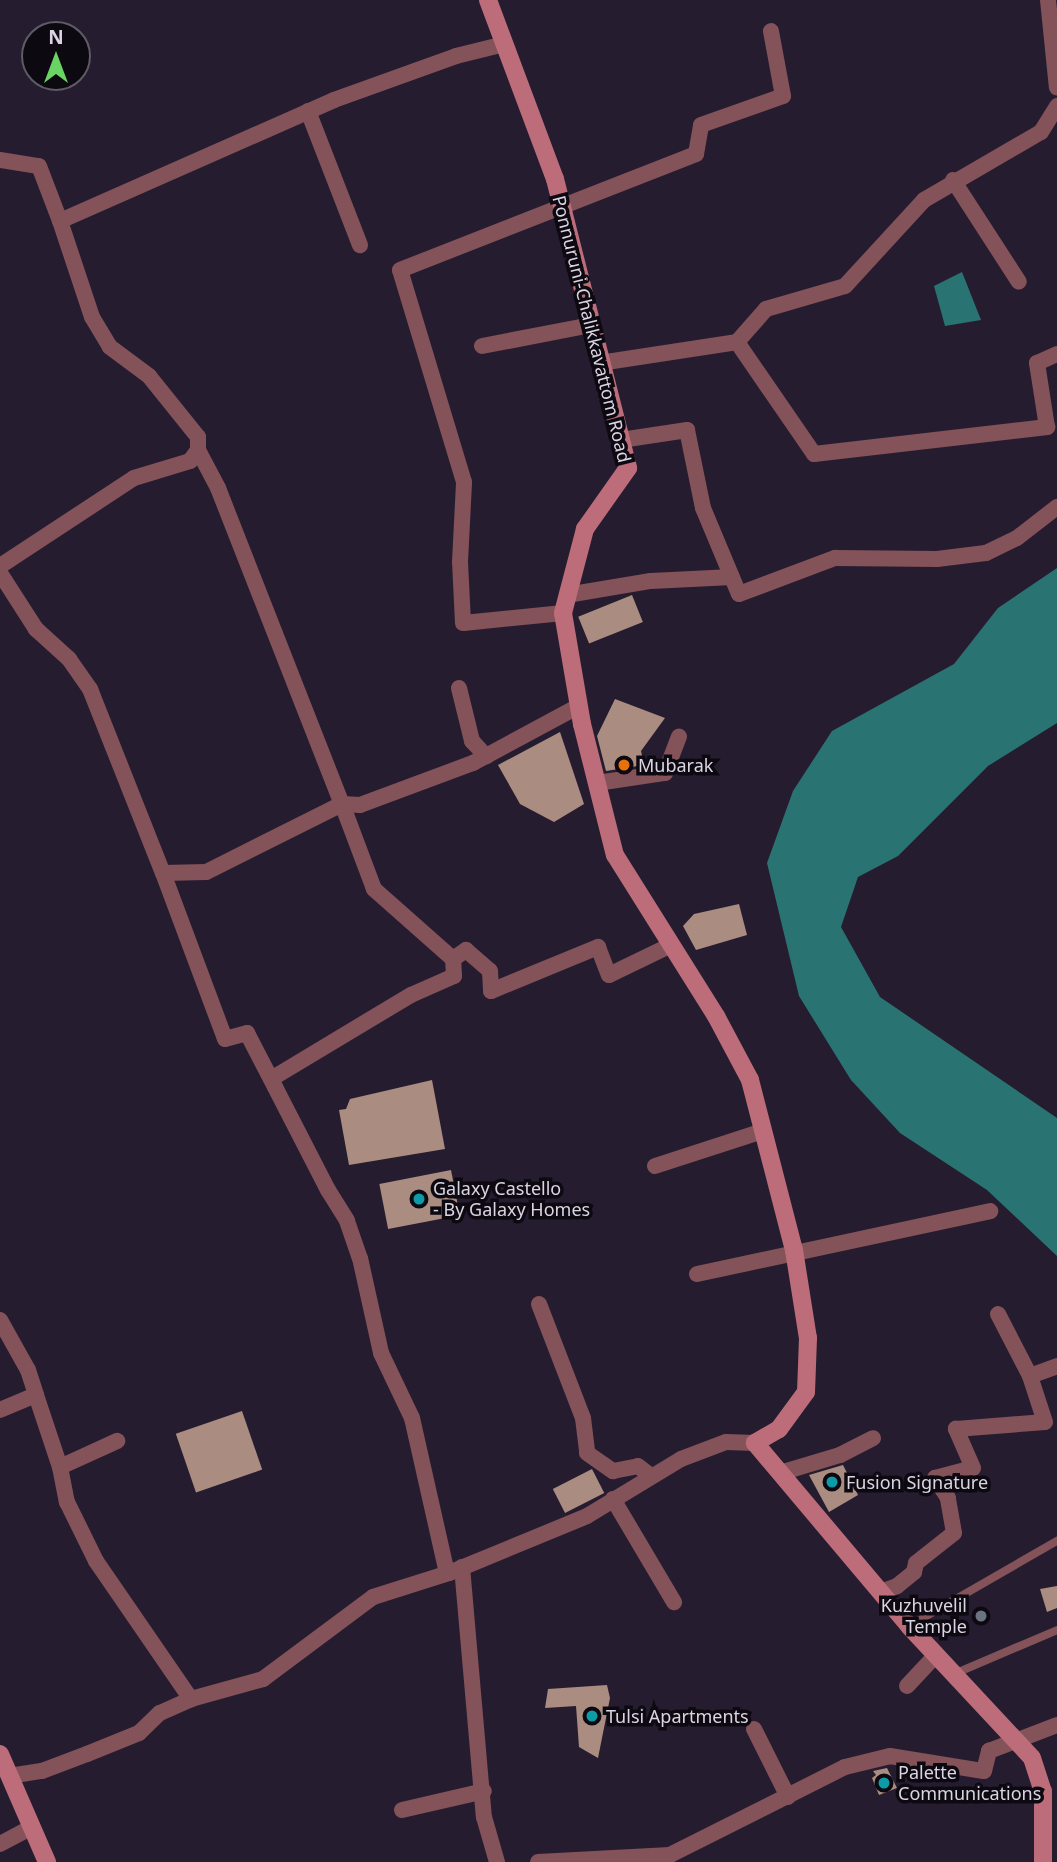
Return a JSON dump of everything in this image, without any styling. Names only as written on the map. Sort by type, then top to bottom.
[{"type":"street","name":"Ponnuruni-Chalikkavattom Road","points":[[488,0],[562,208],[628,468],[585,529],[565,604],[579,706],[597,783],[615,855],[750,1080],[794,1250],[808,1338],[806,1392],[779,1429],[755,1443]]},
{"type":"street","points":[[1048,0],[1057,88]]},
{"type":"street","points":[[732,578],[651,581],[565,604],[463,623],[460,562],[464,482],[400,270],[696,154],[701,125],[783,96],[771,31]]},
{"type":"street","points":[[60,221],[308,111],[456,56],[505,44]]},
{"type":"street","points":[[600,363],[737,342],[766,309],[845,286],[924,200],[953,180],[1041,132],[1057,106]]},
{"type":"street","points":[[308,111],[360,245]]},
{"type":"street","points":[[0,160],[39,166],[92,317],[110,347],[149,376],[198,437],[198,450],[218,488],[374,889],[453,959],[454,976],[411,995],[271,1079]]},
{"type":"street","points":[[953,180],[1019,282]]},
{"type":"street","points":[[482,346],[591,325]]},
{"type":"street","points":[[737,342],[811,454],[912,446],[1052,426],[1037,363],[1057,354]]},
{"type":"street","points":[[621,440],[687,430],[698,491],[739,594],[835,558],[971,556],[1017,538],[1057,507]]},
{"type":"street","points":[[0,566],[134,478],[190,461],[198,450]]},
{"type":"street","points":[[0,573],[36,629],[69,659],[90,689],[225,1039],[247,1033],[347,1220],[360,1258],[381,1353],[412,1418],[454,1570],[484,1791],[484,1817],[497,1862]]},
{"type":"street","points":[[459,688],[472,741],[486,756]]},
{"type":"street","points":[[163,873],[206,872],[342,804],[360,805],[486,756],[579,706]]},
{"type":"street","points":[[597,783],[665,772],[679,737]]},
{"type":"street","points":[[453,959],[466,950],[490,971],[491,991],[598,947],[609,975],[671,945]]},
{"type":"street","points":[[655,1166],[764,1130]]},
{"type":"street","points":[[697,1274],[794,1250],[990,1211]]},
{"type":"street","points":[[539,1304],[583,1418],[587,1453],[613,1471],[638,1466],[651,1476]]},
{"type":"street","points":[[880,1592],[897,1586],[914,1572],[916,1563],[954,1533],[947,1498],[934,1478],[973,1468],[956,1429],[1051,1422],[998,1314]]},
{"type":"street","points":[[0,1320],[28,1370],[60,1467],[67,1502],[96,1561],[191,1699]]},
{"type":"street","points":[[1030,1376],[1057,1366]]},
{"type":"street","points":[[0,1410],[36,1395]]},
{"type":"street","points":[[780,1473],[840,1455],[873,1438]]},
{"type":"street","points":[[60,1467],[117,1441]]},
{"type":"street","points":[[9,1776],[42,1771],[139,1733],[160,1713],[191,1699],[262,1679],[373,1597],[454,1570],[587,1516],[651,1476],[726,1442],[755,1443],[909,1626],[1032,1758],[1050,1790],[1043,1862]]},
{"type":"street","points":[[613,1499],[674,1602]]},
{"type":"street","points":[[907,1686],[936,1655]]},
{"type":"street","points":[[548,1861],[671,1858],[845,1767],[890,1756],[984,1771],[989,1751],[1018,1744],[1057,1725]]},
{"type":"street","points":[[754,1729],[788,1797]]},
{"type":"street","points":[[0,1754],[47,1862]]},
{"type":"street","points":[[402,1810],[484,1791]]},
{"type":"street","points":[[0,1844],[32,1827]]},
{"type":"lane","points":[[909,1626],[1057,1541]]},
{"type":"lane","points":[[954,1674],[1057,1630]]},
{"type":"shaded area","points":[[962,272],[981,320],[945,326],[934,286]]},
{"type":"shaded area","points":[[1057,568],[1057,723],[988,766],[898,856],[858,877],[841,927],[880,997],[1057,1118],[1057,1256],[987,1190],[900,1133],[851,1080],[799,996],[767,863],[793,791],[832,731],[954,664],[998,608]]},
{"type":"building","points":[[632,595],[643,622],[589,644],[578,617]]},
{"type":"building","points":[[615,699],[665,718],[641,751],[644,765],[606,771],[597,736]]},
{"type":"building","points":[[560,732],[584,804],[554,822],[520,804],[498,765]]},
{"type":"building","points":[[739,904],[747,935],[696,950],[683,926],[694,914]]},
{"type":"building","points":[[432,1080],[445,1149],[349,1165],[339,1110],[346,1109],[350,1099]]},
{"type":"building","name":"Galaxy Castello - By Galaxy Homes","points":[[451,1170],[460,1215],[388,1229],[379,1184]]},
{"type":"building","points":[[242,1411],[262,1470],[196,1492],[176,1434]]},
{"type":"building","name":"Fusion Signature","points":[[843,1465],[858,1495],[829,1512],[809,1475]]},
{"type":"building","points":[[592,1469],[604,1493],[565,1513],[553,1489]]},
{"type":"building","points":[[1057,1586],[1057,1608],[1047,1612],[1040,1589]]},
{"type":"building","name":"Tulsi Apartments","points":[[607,1685],[610,1698],[598,1758],[579,1747],[576,1706],[545,1708],[548,1689]]},
{"type":"building","name":"Palette Communications","points":[[887,1768],[897,1788],[879,1795],[872,1778],[876,1775],[873,1771]]},
{"type":"place","name":"Mubarak","points":[[624,765]]},
{"type":"place","name":"Galaxy Castello - By Galaxy Homes","points":[[419,1199]]},
{"type":"place","name":"Fusion Signature","points":[[832,1482]]},
{"type":"place","name":"Kuzhuvelil Temple","points":[[981,1616]]},
{"type":"place","name":"Tulsi Apartments","points":[[592,1716]]},
{"type":"place","name":"Palette Communications","points":[[884,1783]]}]
